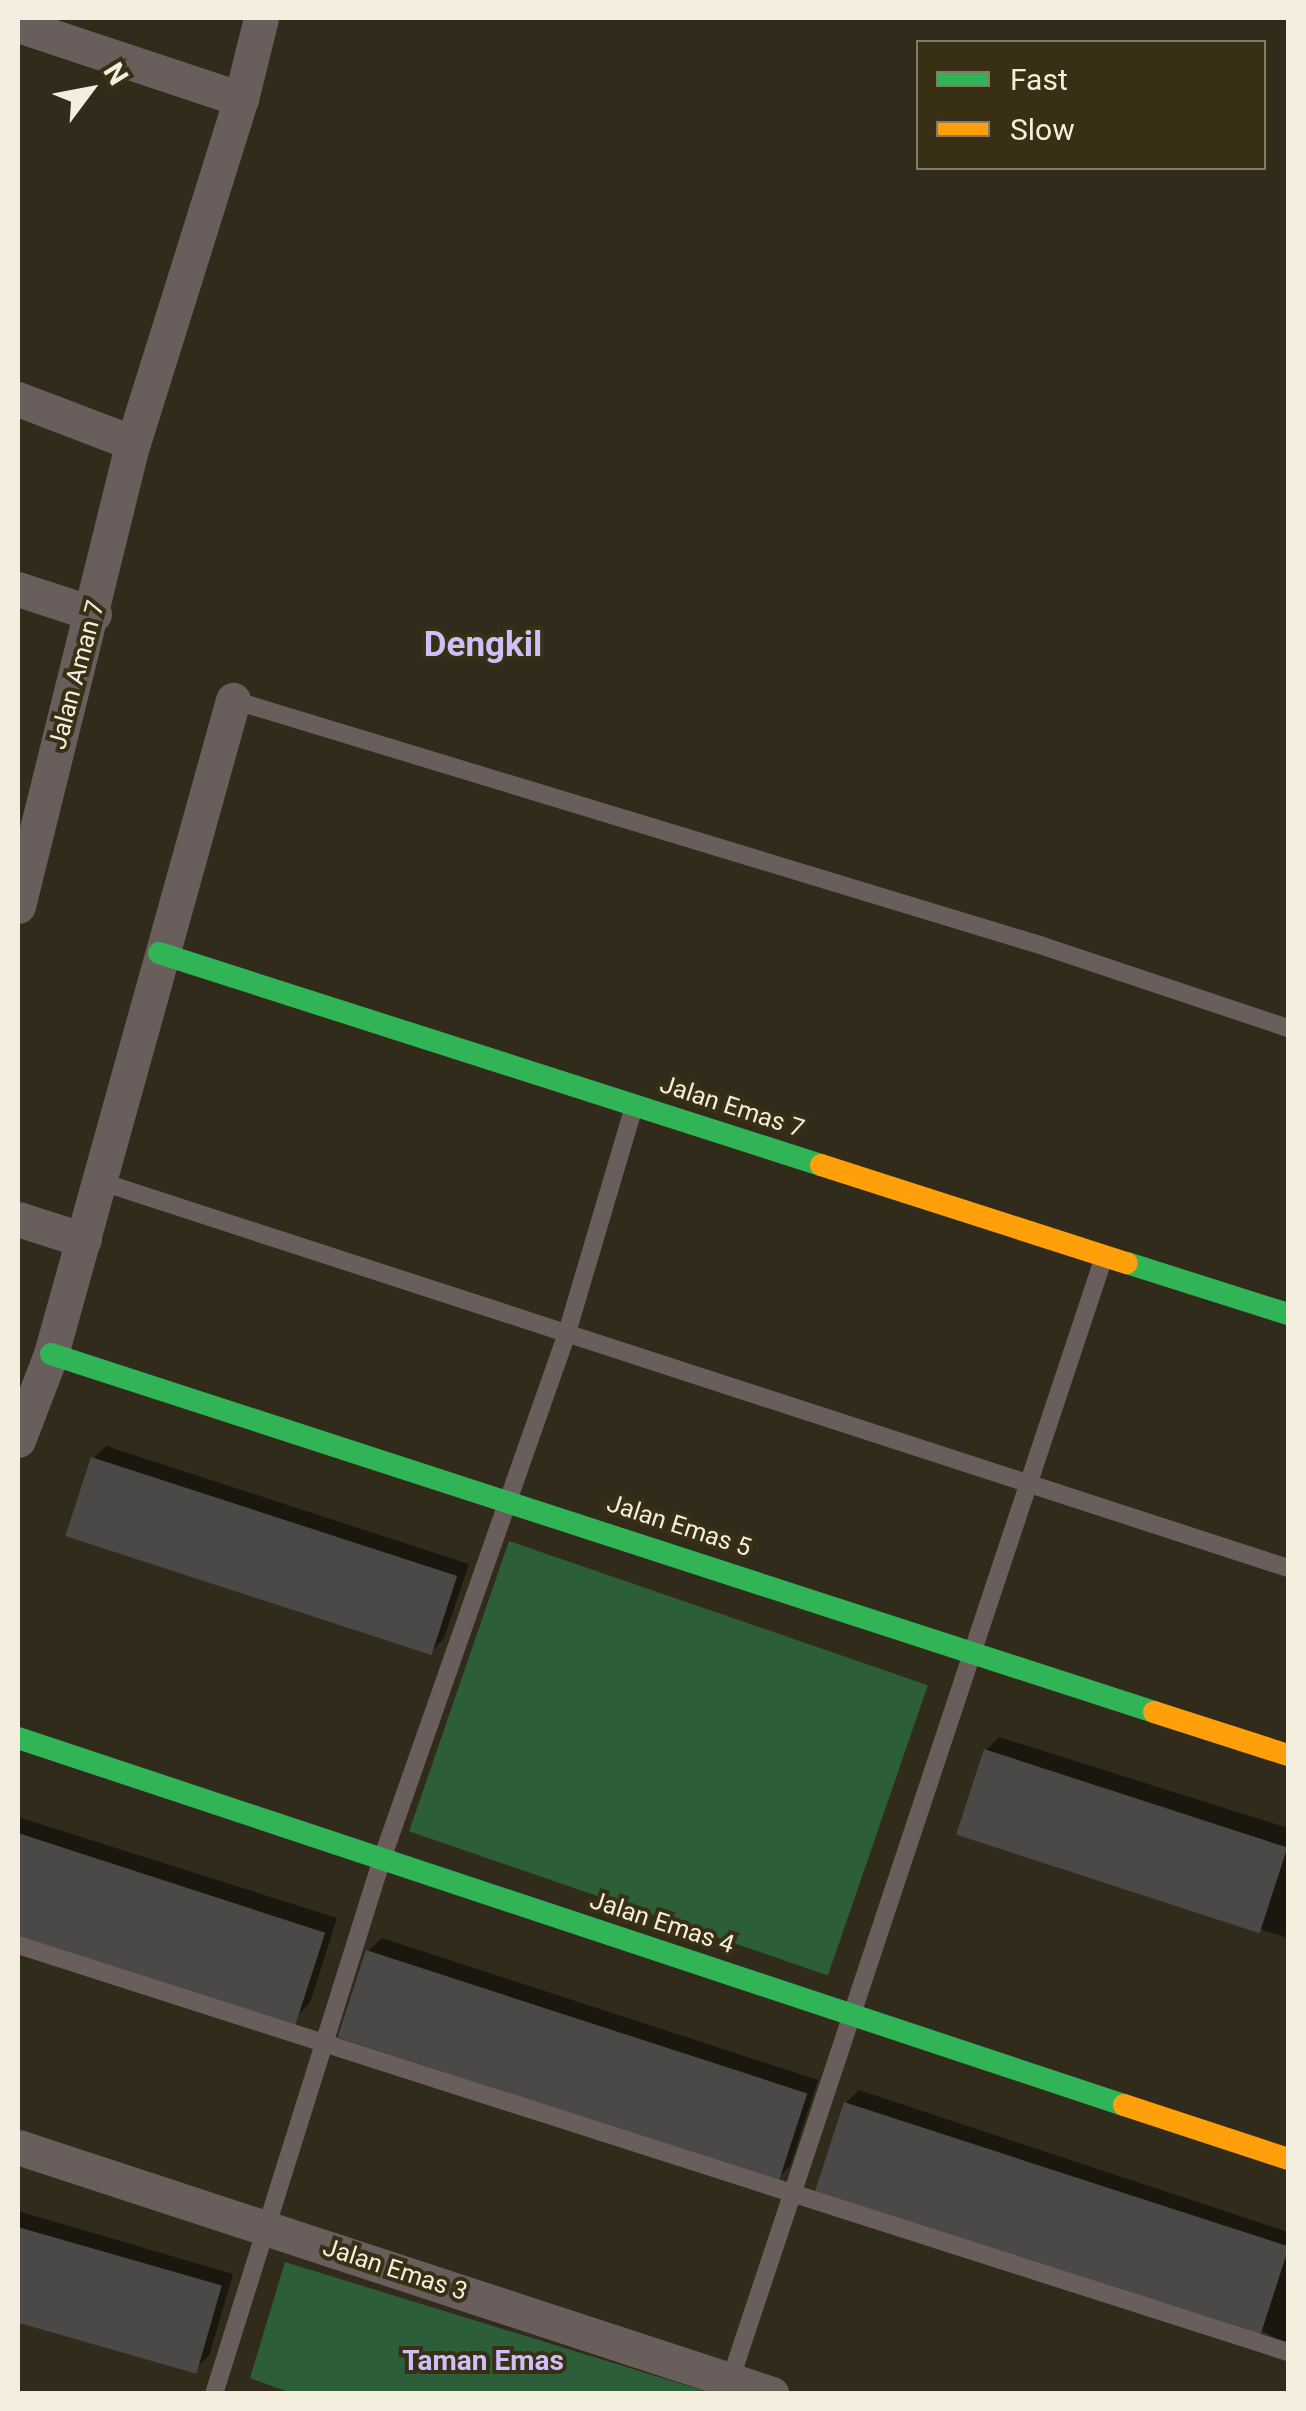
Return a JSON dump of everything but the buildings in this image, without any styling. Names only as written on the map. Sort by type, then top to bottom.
[{"type":"street","name":"Jalan Aman 7","points":[[18,906],[94,614],[133,442],[241,99],[260,18]]},
{"type":"street","points":[[18,26],[241,99]]},
{"type":"street","points":[[18,399],[133,442]]},
{"type":"street","points":[[18,589],[94,614]]},
{"type":"street","points":[[18,1440],[51,1354],[159,952],[234,700]]},
{"type":"street","name":"Jalan Emas 7","points":[[159,952],[1288,1314]]},
{"type":"street","points":[[19,1223],[84,1240]]},
{"type":"street","name":"Jalan Emas 5","points":[[51,1354],[972,1648],[1288,1755]]},
{"type":"street","name":"Jalan Emas 4","points":[[18,1738],[1288,2159]]},
{"type":"street","name":"Jalan Emas 3","points":[[18,2147],[267,2228],[728,2387],[772,2394]]},
{"type":"lane","points":[[234,700],[1040,944],[1288,1028]]},
{"type":"lane","points":[[214,2394],[382,1858],[566,1336],[634,1104]]},
{"type":"lane","points":[[99,1180],[566,1336],[1288,1568]]},
{"type":"lane","points":[[728,2387],[1105,1255]]},
{"type":"lane","points":[[18,1945],[1288,2352]]},
{"type":"green space","points":[[509,1541],[928,1685],[828,1976],[409,1831]]},
{"type":"green space","points":[[285,2262],[711,2393],[291,2393],[250,2378]]},
{"type":"traffic: fast","points":[[159,953],[821,1165]]},
{"type":"traffic: fast","points":[[1127,1263],[1288,1314]]},
{"type":"traffic: fast","points":[[51,1354],[1154,1712]]},
{"type":"traffic: fast","points":[[18,1738],[1124,2105]]},
{"type":"traffic: slow","points":[[821,1165],[1127,1263]]},
{"type":"traffic: slow","points":[[1154,1712],[1288,1755]]},
{"type":"traffic: slow","points":[[1124,2105],[1288,2159]]},
{"type":"district","name":"Dengkil","points":[[483,645]]},
{"type":"district","name":"Taman Emas","points":[[483,2361]]}]
